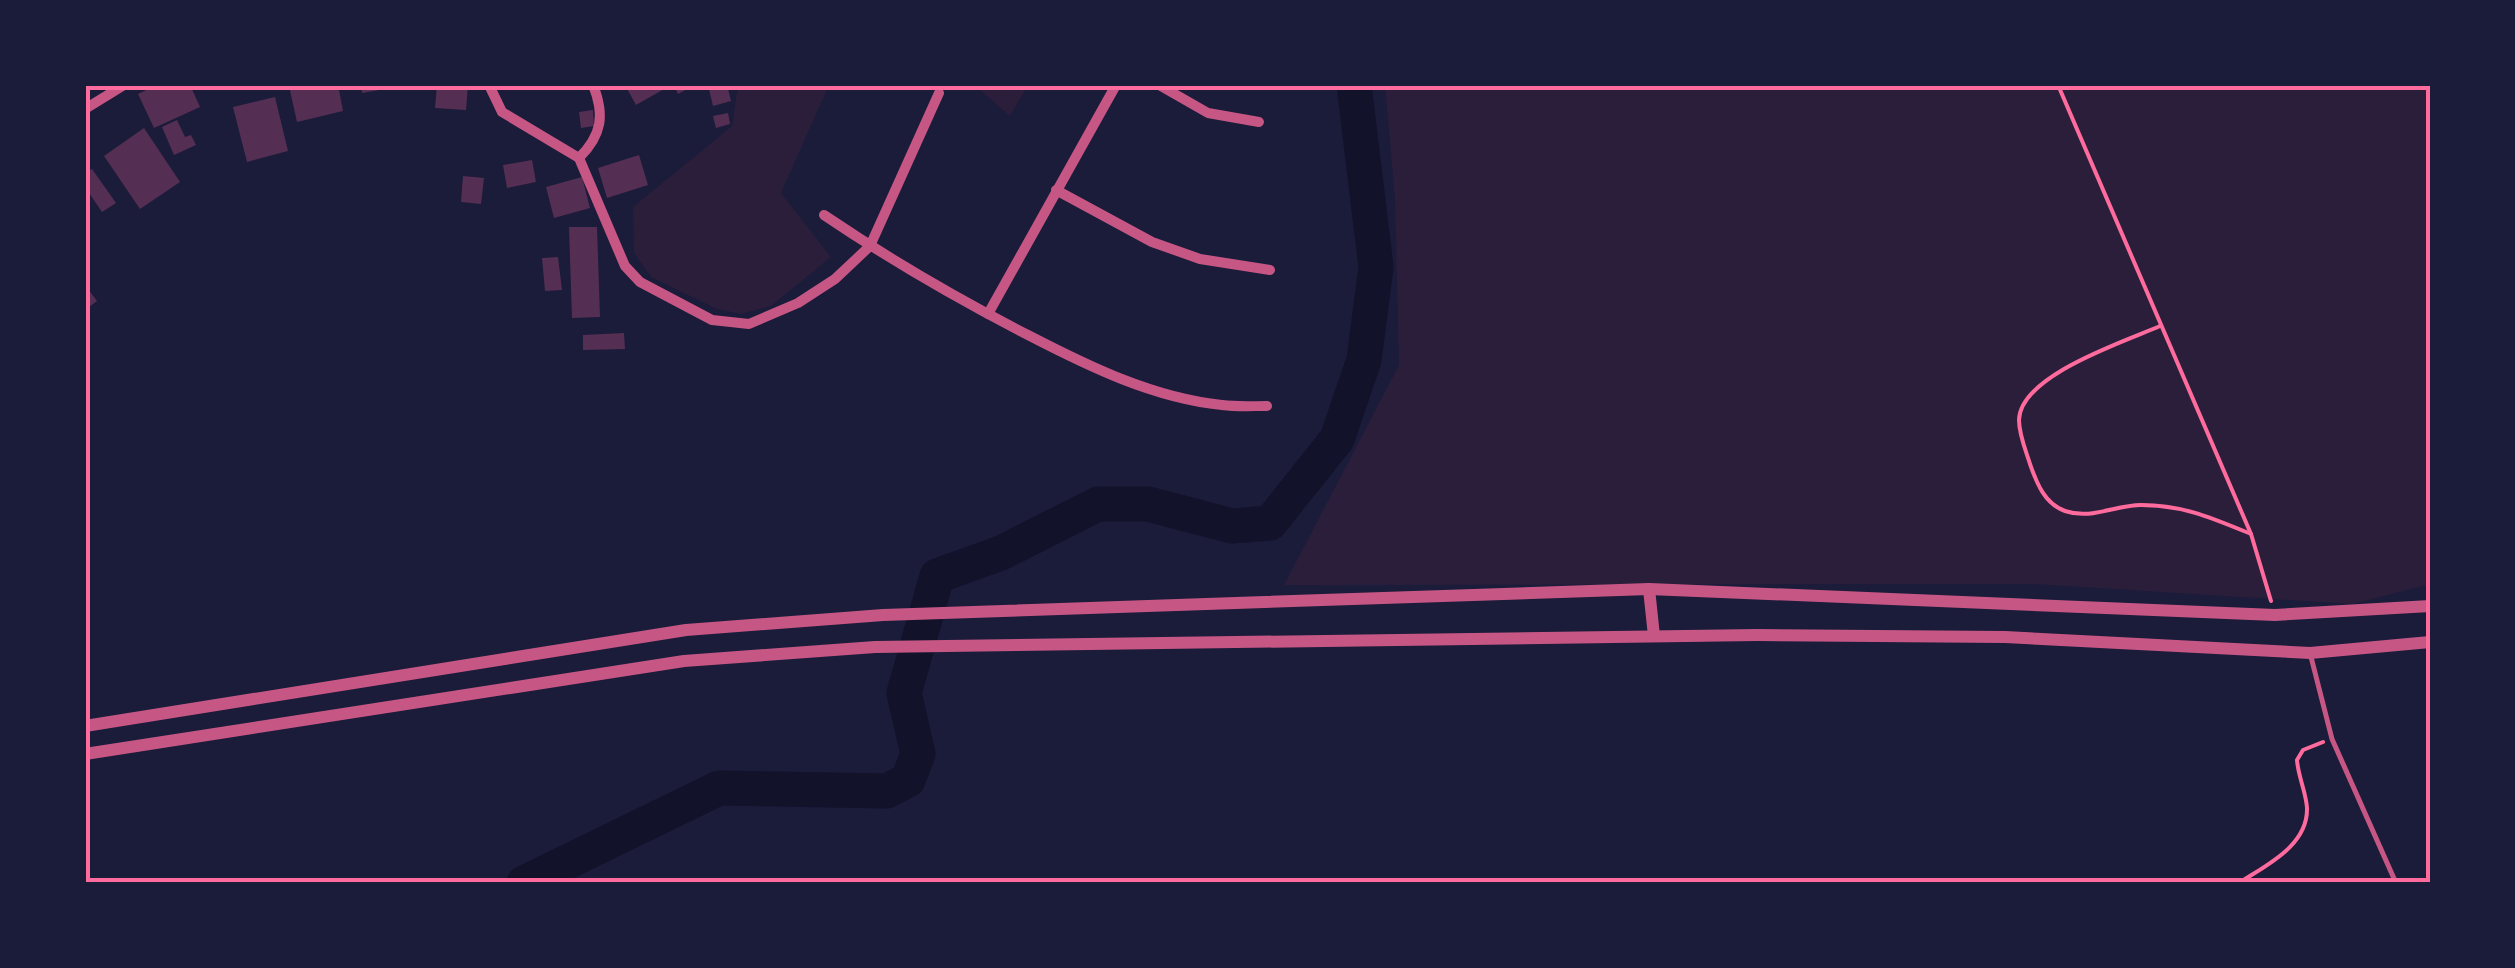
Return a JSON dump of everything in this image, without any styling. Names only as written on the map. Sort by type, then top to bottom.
[{"type":"street","points":[[85,109],[124,85]]},
{"type":"street","points":[[489,85],[502,112],[579,158],[625,266],[640,282],[712,320],[749,324],[798,303],[835,279],[870,246],[939,94]]},
{"type":"street","points":[[579,158],[600,131],[602,115],[593,85]]},
{"type":"street","points":[[988,314],[1116,85]]},
{"type":"street","points":[[1159,85],[1208,112],[1259,122]]},
{"type":"street","points":[[1056,190],[1152,242],[1200,259],[1270,270]]},
{"type":"street","points":[[824,215],[988,314],[1091,367],[1166,393],[1221,405],[1268,406]]},
{"type":"street","points":[[1649,589],[1654,636]]},
{"type":"street","points":[[85,726],[686,630],[884,615],[1649,589],[2275,615],[2430,606]]},
{"type":"street","points":[[85,754],[684,662],[875,647],[1654,636],[2004,637],[2310,653],[2430,642]]},
{"type":"lane","points":[[2310,653],[2332,738],[2396,883]]},
{"type":"path","points":[[2058,85],[2251,534],[2275,615]]},
{"type":"path","points":[[2162,325],[2070,365],[2024,402],[2019,418],[2037,484],[2053,506],[2069,513],[2091,514],[2135,505],[2186,508],[2251,534]]},
{"type":"path","points":[[2238,883],[2298,840],[2307,806],[2297,760],[2303,750],[2332,738]]},
{"type":"shaded area","points":[[738,85],[829,85],[781,193],[831,257],[771,306],[741,314],[717,309],[651,277],[634,253],[633,207],[732,126]]},
{"type":"shaded area","points":[[974,85],[1028,85],[1010,116]]},
{"type":"shaded area","points":[[1385,85],[2430,85],[2430,584],[2353,604],[2034,584],[1284,585],[1399,365],[1395,198]]},
{"type":"building","points":[[157,85],[190,85],[200,107],[154,128],[138,94]]},
{"type":"building","points":[[338,85],[343,111],[297,122],[289,86]]},
{"type":"building","points":[[361,85],[396,85],[396,87],[362,93]]},
{"type":"building","points":[[437,85],[468,85],[466,110],[435,108]]},
{"type":"building","points":[[625,85],[664,85],[666,88],[636,105]]},
{"type":"building","points":[[674,85],[695,85],[678,94]]},
{"type":"building","points":[[708,85],[727,85],[731,101],[713,106]]},
{"type":"building","points":[[275,97],[288,151],[247,162],[233,107]]},
{"type":"building","points":[[593,110],[594,126],[581,128],[579,112]]},
{"type":"building","points":[[728,113],[730,124],[716,128],[713,116]]},
{"type":"building","points":[[177,120],[185,137],[191,135],[196,145],[174,155],[162,127]]},
{"type":"building","points":[[144,128],[180,182],[140,209],[104,156]]},
{"type":"building","points":[[639,155],[648,185],[607,198],[598,168]]},
{"type":"building","points":[[532,160],[536,182],[507,188],[503,165]]},
{"type":"building","points":[[92,169],[116,203],[102,212],[85,187],[85,173]]},
{"type":"building","points":[[463,176],[484,178],[481,204],[461,202]]},
{"type":"building","points":[[582,177],[590,208],[554,218],[546,187]]},
{"type":"building","points":[[569,227],[597,227],[600,317],[572,318]]},
{"type":"building","points":[[558,257],[562,290],[545,291],[542,258]]},
{"type":"building","points":[[85,285],[97,301],[85,310]]},
{"type":"building","points":[[624,333],[625,349],[583,350],[583,335]]},
{"type":"waterway","points":[[524,883],[719,788],[887,791],[908,780],[918,754],[904,693],[937,576],[1001,553],[1098,504],[1148,504],[1232,526],[1270,523],[1337,439],[1364,360],[1376,267],[1354,85]]}]
